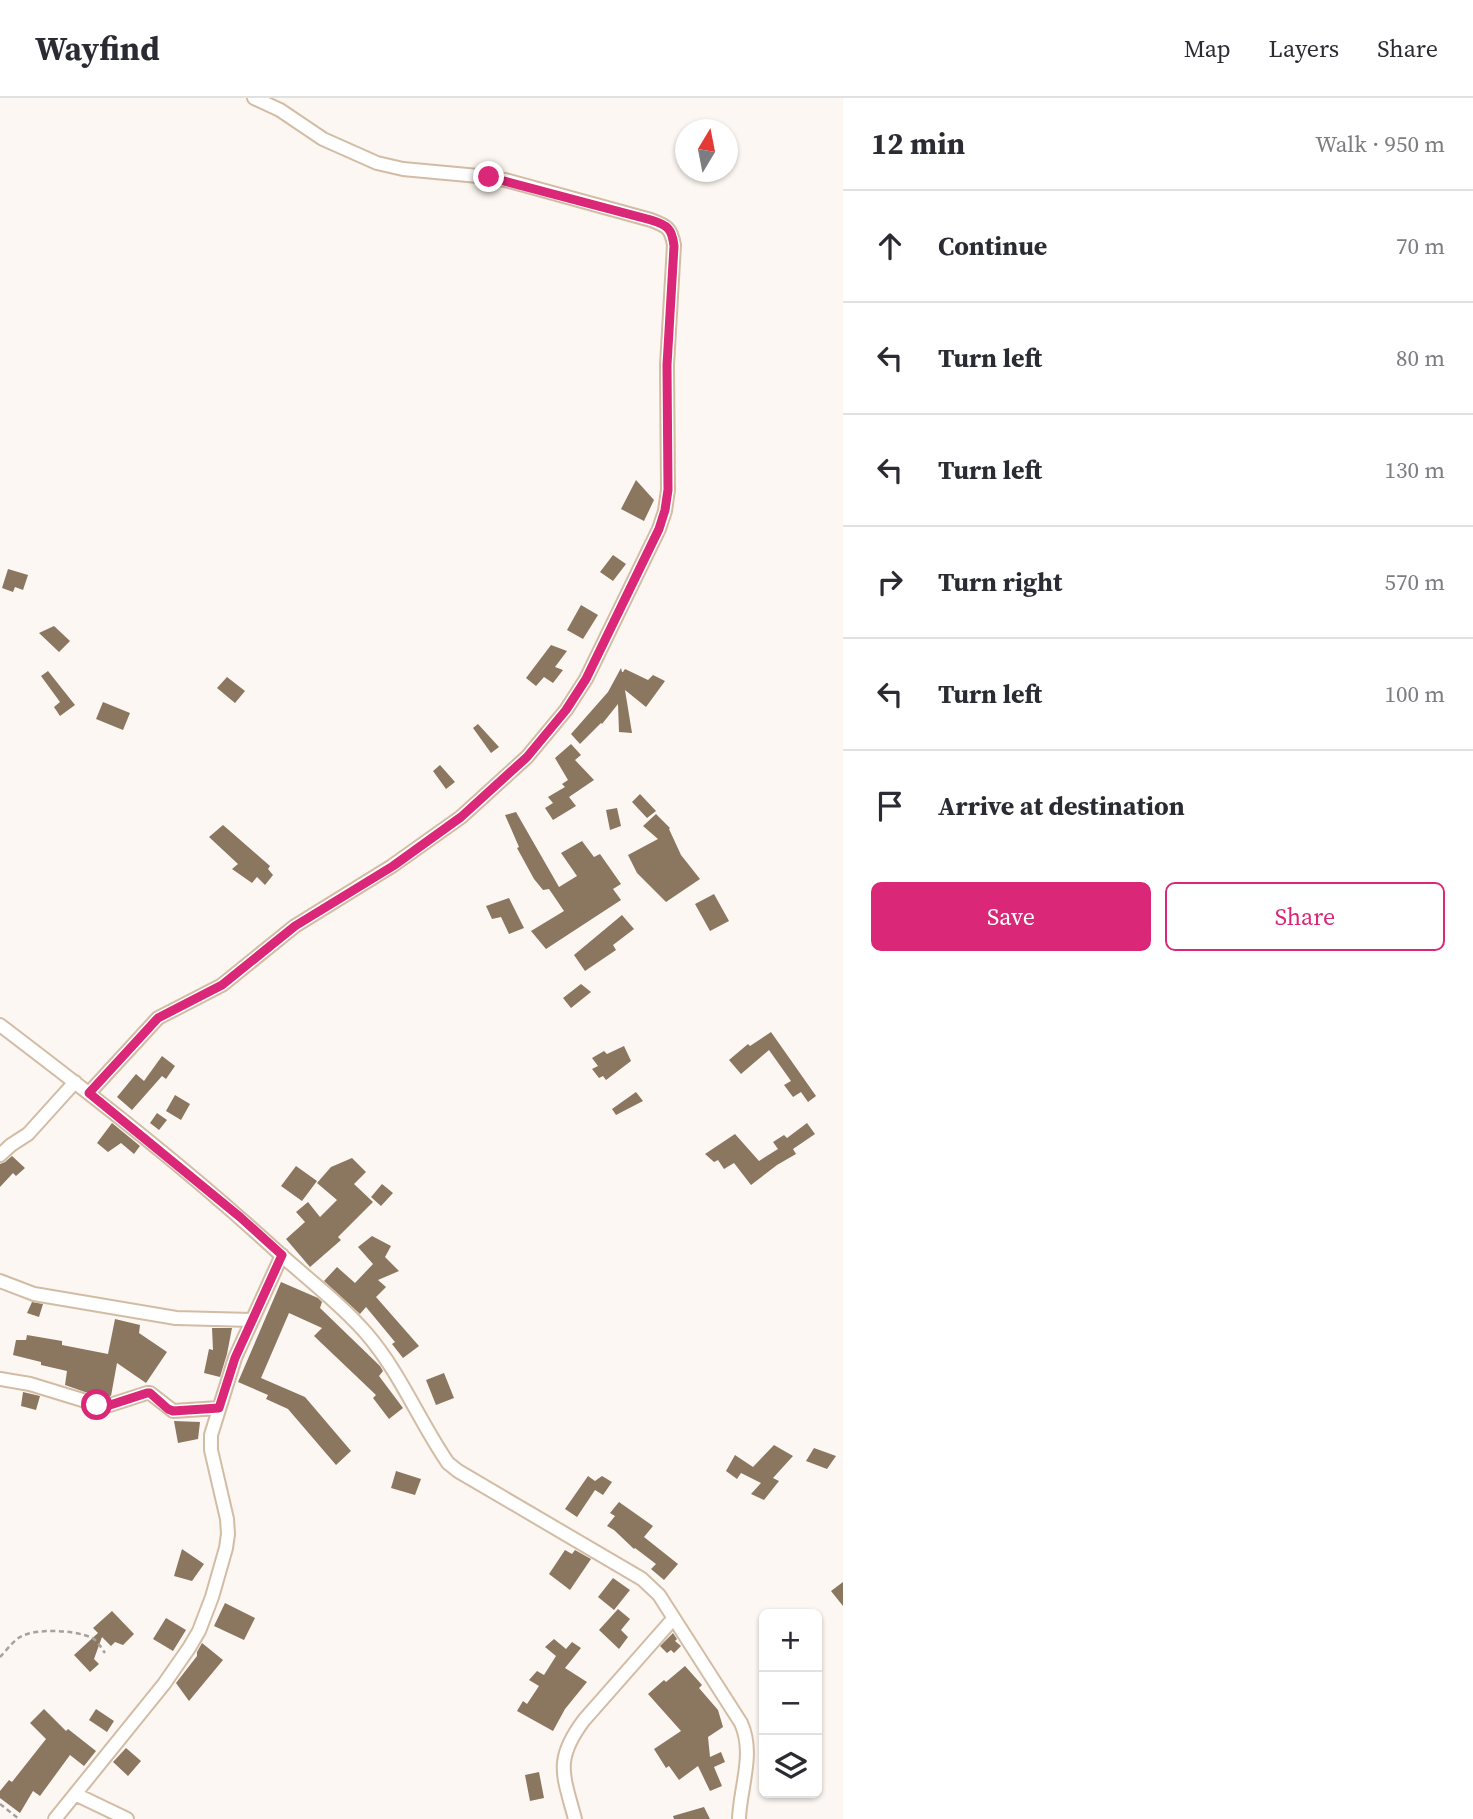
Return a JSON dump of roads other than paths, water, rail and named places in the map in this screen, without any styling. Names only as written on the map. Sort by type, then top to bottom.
[{"type":"street","points":[[89,1093],[158,1018],[222,985],[295,926],[393,866],[461,817],[527,757],[566,710],[586,679],[659,529],[667,500],[667,365],[674,246],[669,229],[651,220],[505,180],[403,169],[377,163],[323,139],[280,110],[254,98]]},
{"type":"street","points":[[0,1025],[89,1093],[230,1208],[355,1321],[393,1369],[448,1463],[642,1579],[659,1595],[747,1735],[748,1749],[739,1819]]},
{"type":"street","points":[[0,1155],[10,1145],[26,1136],[75,1082]]},
{"type":"street","points":[[55,1819],[164,1684],[199,1631],[212,1597],[228,1534],[210,1442],[235,1358],[282,1255]]},
{"type":"street","points":[[0,1281],[42,1296],[176,1318],[252,1320]]},
{"type":"street","points":[[0,1379],[30,1384],[102,1406],[150,1393],[173,1411],[219,1408]]},
{"type":"street","points":[[575,1819],[564,1774],[565,1749],[584,1720],[673,1619]]},
{"type":"street","points":[[75,1794],[127,1819]]}]
